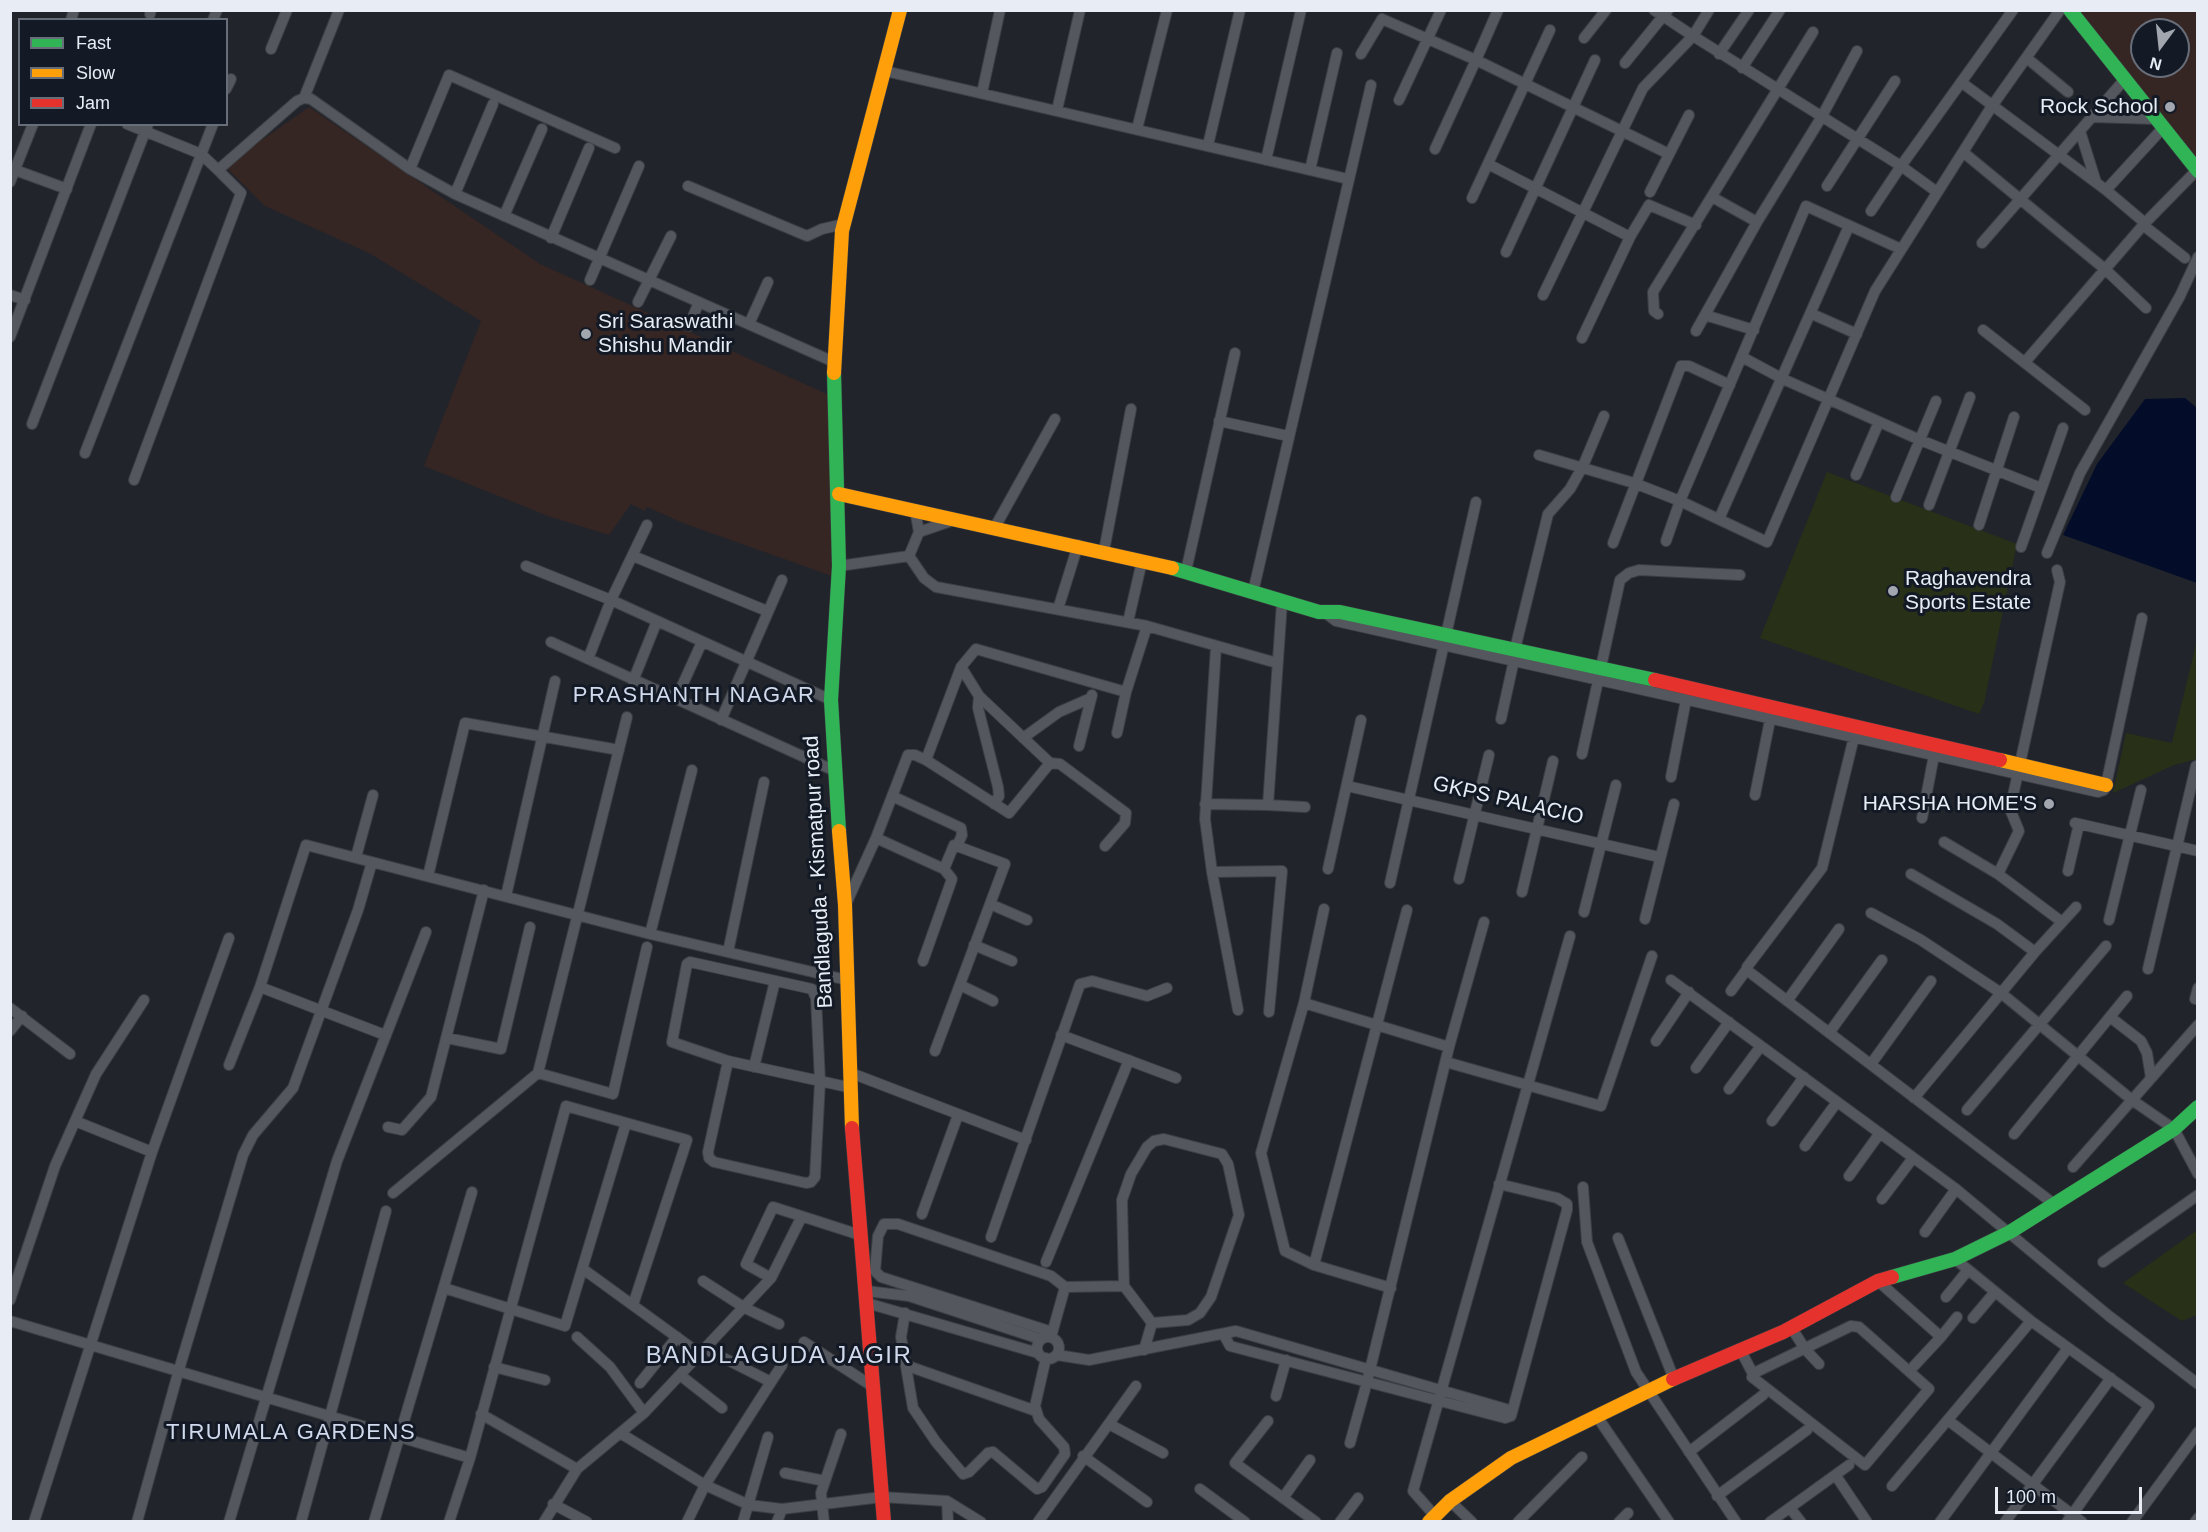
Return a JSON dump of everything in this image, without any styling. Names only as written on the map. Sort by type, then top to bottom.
[{"type":"street","points":[[271,49],[287,10]]},
{"type":"street","points":[[218,170],[304,98],[339,10]]},
{"type":"street","name":"Bandlaguda - Kismatpur road","points":[[884,1521],[875,1388],[853,1154],[845,905],[834,771],[831,700],[839,566],[834,362],[844,224],[900,10]]},
{"type":"street","points":[[982,93],[1000,10]]},
{"type":"street","points":[[1057,110],[1080,10]]},
{"type":"street","points":[[1137,129],[1167,10]]},
{"type":"street","points":[[1208,145],[1240,10]]},
{"type":"street","points":[[1266,160],[1301,10]]},
{"type":"street","points":[[1399,100],[1441,10]]},
{"type":"street","points":[[1434,149],[1498,10]]},
{"type":"street","points":[[1584,38],[1606,10]]},
{"type":"street","points":[[1654,10],[1666,14],[1719,54],[1900,166],[1937,192]]},
{"type":"street","points":[[1543,295],[1643,88],[1694,36],[1708,10]]},
{"type":"street","points":[[1719,54],[1749,10]]},
{"type":"street","points":[[1742,68],[1779,10]]},
{"type":"street","points":[[1871,211],[1900,166],[2013,10]]},
{"type":"street","points":[[1539,455],[1583,466],[1634,483],[1680,501],[1767,542],[1875,291],[1992,106],[2028,59],[2060,10]]},
{"type":"street","points":[[2025,362],[2144,224],[2197,171],[2070,10]]},
{"type":"street","points":[[1625,63],[1666,14]]},
{"type":"street","points":[[1361,54],[1382,19],[1476,60],[1670,154]]},
{"type":"street","points":[[1472,198],[1550,30]]},
{"type":"street","points":[[1658,314],[1654,311],[1653,292],[1813,32]]},
{"type":"street","points":[[1696,331],[1757,222],[1821,118],[1857,51]]},
{"type":"street","points":[[1310,170],[1337,53]]},
{"type":"street","points":[[2028,59],[2068,92]]},
{"type":"street","points":[[1506,252],[1595,60]]},
{"type":"street","points":[[885,70],[1348,179]]},
{"type":"street","points":[[410,169],[449,75],[615,147]]},
{"type":"street","points":[[1982,243],[2125,80]]},
{"type":"street","points":[[1827,186],[1859,141],[1895,81]]},
{"type":"street","points":[[1961,82],[2096,182],[2185,258]]},
{"type":"street","points":[[1253,592],[1371,85]]},
{"type":"street","points":[[304,98],[311,99],[410,169],[455,194],[834,362]]},
{"type":"street","points":[[455,194],[493,104]]},
{"type":"street","points":[[1650,192],[1689,115]]},
{"type":"street","points":[[2092,117],[2158,124]]},
{"type":"street","points":[[2106,190],[2158,124]]},
{"type":"street","points":[[10,182],[32,126]]},
{"type":"street","points":[[10,337],[90,126]]},
{"type":"street","points":[[85,453],[212,126]]},
{"type":"street","points":[[32,424],[147,128],[201,154],[241,193],[134,480]]},
{"type":"street","points":[[504,216],[542,129]]},
{"type":"street","points":[[2080,131],[2096,182]]},
{"type":"street","points":[[551,238],[589,148]]},
{"type":"street","points":[[1963,152],[2106,270],[2146,308]]},
{"type":"street","points":[[1488,164],[1630,237]]},
{"type":"street","points":[[590,280],[639,166]]},
{"type":"street","points":[[15,170],[67,189]]},
{"type":"street","points":[[688,186],[807,236],[822,229],[844,224]]},
{"type":"street","points":[[1712,197],[1757,222]]},
{"type":"street","points":[[1582,338],[1630,237],[1649,205],[1696,225]]},
{"type":"street","points":[[1666,541],[1680,501],[1806,206],[1901,249]]},
{"type":"street","points":[[1719,519],[1746,454],[1784,379],[1849,226]]},
{"type":"street","points":[[638,302],[671,236]]},
{"type":"street","points":[[2047,553],[2080,473],[2180,296],[2198,257]]},
{"type":"street","points":[[749,324],[768,282]]},
{"type":"street","points":[[10,295],[25,300]]},
{"type":"street","points":[[689,326],[699,302]]},
{"type":"street","points":[[1812,314],[1857,334]]},
{"type":"street","points":[[1705,315],[1754,330]]},
{"type":"street","points":[[1983,330],[2085,410]]},
{"type":"street","points":[[1186,571],[1235,353]]},
{"type":"street","points":[[1742,357],[1784,379],[1920,440],[2041,488]]},
{"type":"street","points":[[1613,543],[1634,483],[1682,366],[1689,366],[1730,385]]},
{"type":"street","points":[[1929,506],[1970,397]]},
{"type":"street","points":[[1896,497],[1936,401]]},
{"type":"street","points":[[1104,551],[1131,410]]},
{"type":"street","points":[[1501,719],[1548,514],[1570,489],[1583,466],[1604,416]]},
{"type":"street","points":[[1979,525],[2014,417]]},
{"type":"street","points":[[995,527],[1055,419]]},
{"type":"street","points":[[1220,421],[1288,436]]},
{"type":"street","points":[[1856,475],[1879,422]]},
{"type":"street","points":[[2021,548],[2063,428]]},
{"type":"street","points":[[838,494],[1104,551],[1186,571],[1282,602],[1324,612],[1340,612],[1445,639],[2021,770],[2106,785],[2142,618]]},
{"type":"street","points":[[1390,883],[1476,502]]},
{"type":"street","points":[[909,556],[919,532],[915,510]]},
{"type":"street","points":[[919,532],[957,519]]},
{"type":"street","points":[[588,659],[611,600],[647,525]]},
{"type":"street","points":[[1058,609],[1078,545]]},
{"type":"street","points":[[633,556],[767,611]]},
{"type":"street","points":[[839,566],[909,556]]},
{"type":"street","points":[[909,556],[924,578],[936,586],[1147,626],[1277,663]]},
{"type":"street","points":[[1128,622],[1142,561]]},
{"type":"street","points":[[526,566],[611,600],[831,700]]},
{"type":"street","points":[[1582,754],[1620,580],[1629,573],[1640,570],[1740,575]]},
{"type":"street","points":[[1998,874],[2019,831],[2010,809],[2021,770],[2060,582],[2057,570]]},
{"type":"street","points":[[721,720],[782,580]]},
{"type":"street","points":[[1268,805],[1282,602]]},
{"type":"street","points":[[633,681],[657,621]]},
{"type":"street","points":[[1117,733],[1126,692],[1147,626]]},
{"type":"street","points":[[551,642],[834,771]]},
{"type":"street","points":[[675,699],[702,642]]},
{"type":"street","points":[[1216,647],[1205,804],[1212,872],[1238,1010]]},
{"type":"street","points":[[926,760],[961,667],[973,651],[980,649],[1126,692]]},
{"type":"street","points":[[961,667],[979,696],[1050,763],[1060,764],[1126,813],[1125,823],[1105,846]]},
{"type":"street","points":[[1599,673],[1686,700],[1771,712],[1854,737],[1935,750]]},
{"type":"street","points":[[506,896],[555,681]]},
{"type":"street","points":[[1079,746],[1095,683]]},
{"type":"street","points":[[979,696],[978,708],[998,787],[999,796],[994,804]]},
{"type":"street","points":[[1023,738],[1059,712],[1091,698]]},
{"type":"street","points":[[1671,777],[1686,700]]},
{"type":"street","points":[[1755,795],[1771,712]]},
{"type":"street","points":[[393,1193],[538,1073],[627,717]]},
{"type":"street","points":[[1328,869],[1361,720]]},
{"type":"street","points":[[428,876],[465,723],[619,750]]},
{"type":"street","points":[[1731,992],[1822,868],[1854,737]]},
{"type":"street","points":[[1922,818],[1935,750]]},
{"type":"street","points":[[845,905],[876,838],[908,755],[915,755],[926,760],[1006,813],[1011,812],[1050,763]]},
{"type":"street","points":[[1459,879],[1489,755]]},
{"type":"street","points":[[1522,892],[1553,761]]},
{"type":"street","points":[[2148,969],[2196,766]]},
{"type":"street","points":[[650,934],[692,770]]},
{"type":"street","points":[[728,952],[764,782]]},
{"type":"street","points":[[1584,912],[1616,784]]},
{"type":"street","name":"GKPS PALACIO","points":[[1347,786],[1409,798],[1659,857]]},
{"type":"street","points":[[2109,920],[2128,835],[2141,790]]},
{"type":"street","points":[[356,857],[373,795]]},
{"type":"street","points":[[892,796],[960,828],[962,835],[957,846],[952,848],[944,869]]},
{"type":"street","points":[[1205,804],[1305,807]]},
{"type":"street","points":[[1645,919],[1674,804]]},
{"type":"street","points":[[2068,871],[2077,824],[2198,851]]},
{"type":"street","points":[[876,838],[944,869],[952,879],[923,961]]},
{"type":"street","points":[[1944,842],[1998,874],[2062,922]]},
{"type":"street","points":[[229,1065],[260,987],[306,845],[650,934],[847,980]]},
{"type":"street","points":[[935,1051],[1005,864],[957,846]]},
{"type":"street","points":[[137,1521],[243,1155],[253,1135],[293,1089],[358,910],[372,861]]},
{"type":"street","points":[[1212,872],[1282,871],[1269,1012]]},
{"type":"street","points":[[1911,874],[1997,924],[2035,952]]},
{"type":"street","points":[[388,1127],[402,1130],[430,1097],[484,890]]},
{"type":"street","points":[[990,904],[1027,920]]},
{"type":"street","points":[[1914,1098],[2035,952],[2076,907]]},
{"type":"street","points":[[1324,909],[1304,1003],[1261,1153],[1285,1251],[1314,1265],[1391,1288]]},
{"type":"street","points":[[1314,1265],[1407,910]]},
{"type":"street","points":[[1871,912],[1921,940],[2001,993],[2132,1100],[2174,1129],[2198,1174]]},
{"type":"street","points":[[1350,1443],[1391,1288],[1449,1047],[1484,922]]},
{"type":"street","points":[[447,1038],[501,1049],[530,927]]},
{"type":"street","points":[[1787,1000],[1839,929]]},
{"type":"street","points":[[229,1521],[264,1398],[337,1161],[426,932]]},
{"type":"street","points":[[1570,936],[1413,1491],[1432,1519],[1450,1501],[1511,1458],[1646,1390],[1741,1351],[1878,1281],[1955,1259],[2010,1232],[2174,1129],[2198,1107]]},
{"type":"street","points":[[34,1521],[153,1152],[229,938]]},
{"type":"street","points":[[974,945],[1012,961]]},
{"type":"street","points":[[1967,1110],[2106,946]]},
{"type":"street","points":[[538,1073],[613,1094],[647,947]]},
{"type":"street","points":[[1446,1062],[1527,1087],[1601,1106],[1652,956]]},
{"type":"street","points":[[1829,1033],[1882,960]]},
{"type":"street","points":[[728,1060],[709,1158],[714,1162],[806,1183],[811,1182],[815,1177],[820,1082],[816,998],[812,989],[695,962],[687,964],[672,1042],[754,1067],[820,1082],[852,1088]]},
{"type":"street","points":[[1747,969],[2054,1204]]},
{"type":"street","points":[[1671,980],[1956,1189],[2091,1301],[2198,1384]]},
{"type":"street","points":[[754,1067],[775,981]]},
{"type":"street","points":[[991,1237],[1080,984],[1092,981],[1147,996],[1167,988]]},
{"type":"street","points":[[1870,1064],[1931,981]]},
{"type":"street","points":[[960,985],[993,1001]]},
{"type":"street","points":[[260,987],[385,1035]]},
{"type":"street","points":[[2195,999],[2198,988]]},
{"type":"street","points":[[1656,1041],[1689,992]]},
{"type":"street","points":[[2014,1134],[2127,996]]},
{"type":"street","points":[[10,1300],[55,1166],[75,1121],[96,1074],[144,1000]]},
{"type":"street","points":[[1304,1003],[1449,1047]]},
{"type":"street","points":[[10,1008],[70,1054]]},
{"type":"street","points":[[10,1031],[22,1016]]},
{"type":"street","points":[[2110,1017],[2140,1041],[2147,1053],[2151,1078]]},
{"type":"street","points":[[1696,1068],[1729,1022]]},
{"type":"street","points":[[2073,1167],[2198,1025]]},
{"type":"street","points":[[1061,1035],[1176,1078]]},
{"type":"street","points":[[1729,1089],[1761,1046]]},
{"type":"street","points":[[1046,1262],[1129,1060]]},
{"type":"street","points":[[851,1073],[1026,1140]]},
{"type":"street","points":[[1772,1121],[1804,1077]]},
{"type":"street","points":[[1805,1146],[1837,1102]]},
{"type":"street","points":[[449,1521],[470,1458],[566,1106],[687,1140],[633,1305]]},
{"type":"street","points":[[922,1214],[958,1115]]},
{"type":"street","points":[[75,1121],[153,1152]]},
{"type":"street","points":[[444,1288],[565,1326],[626,1123]]},
{"type":"street","points":[[1850,1176],[1880,1133]]},
{"type":"street","points":[[1164,1139],[1222,1154],[1228,1164],[1239,1215],[1211,1298],[1200,1313],[1188,1320],[1152,1323],[1124,1286],[1122,1200],[1131,1174],[1147,1147],[1154,1141],[1164,1139]]},
{"type":"street","points":[[1882,1199],[1913,1158]]},
{"type":"street","points":[[867,1297],[905,1313],[1047,1355],[1089,1360],[1236,1331],[1370,1370],[1505,1418],[1511,1416],[1567,1204],[1557,1198],[1499,1184]]},
{"type":"street","points":[[1583,1186],[1587,1242],[1636,1372],[1717,1496],[1736,1521]]},
{"type":"street","points":[[1925,1232],[1956,1189]]},
{"type":"street","points":[[374,1521],[472,1192]]},
{"type":"street","points":[[2103,1262],[2198,1195]]},
{"type":"street","points":[[771,1278],[746,1264],[773,1207],[801,1218],[860,1235]]},
{"type":"street","points":[[301,1521],[386,1211]]},
{"type":"street","points":[[544,1521],[577,1469],[644,1413],[771,1278],[801,1218]]},
{"type":"street","points":[[905,1313],[901,1337],[908,1366],[913,1408],[936,1442],[963,1474],[969,1472],[988,1453],[993,1452],[1037,1489],[1042,1487],[1065,1454],[1064,1447],[1039,1419],[1035,1406],[1047,1355],[1058,1344],[1047,1336],[881,1277],[876,1271],[878,1236],[884,1224],[898,1224],[1051,1276],[1065,1287],[1124,1286]]},
{"type":"street","points":[[1618,1238],[1674,1379]]},
{"type":"street","points":[[1955,1259],[2031,1321],[2149,1406],[2070,1518]]},
{"type":"street","points":[[583,1269],[677,1337],[703,1352],[771,1382]]},
{"type":"street","points":[[1946,1297],[1968,1270]]},
{"type":"street","points":[[703,1281],[745,1308],[779,1324]]},
{"type":"street","points":[[1878,1281],[1941,1337]]},
{"type":"street","points":[[1047,1355],[1036,1345],[1047,1336],[1065,1287]]},
{"type":"street","points":[[1973,1318],[1995,1292]]},
{"type":"street","points":[[867,1297],[909,1296],[1047,1336]]},
{"type":"street","points":[[1914,1366],[1957,1317]]},
{"type":"street","points":[[10,1321],[178,1373],[401,1436],[470,1458]]},
{"type":"street","points":[[1892,1486],[2031,1321]]},
{"type":"street","points":[[1144,1350],[1152,1323]]},
{"type":"street","points":[[1741,1351],[1753,1374],[1752,1378],[1865,1465],[1929,1389],[1856,1326],[1753,1374]]},
{"type":"street","points":[[1791,1327],[1805,1349],[1819,1364]]},
{"type":"street","points":[[1224,1335],[1230,1346],[1367,1382],[1441,1396]]},
{"type":"street","points":[[577,1337],[610,1367],[644,1413]]},
{"type":"street","points":[[640,1383],[677,1337]]},
{"type":"street","points":[[804,1342],[875,1388]]},
{"type":"street","points":[[1940,1521],[2068,1348]]},
{"type":"street","points":[[1276,1396],[1286,1360]]},
{"type":"street","points":[[687,1521],[705,1485],[782,1365]]},
{"type":"street","points":[[908,1366],[1036,1412]]},
{"type":"street","points":[[494,1367],[545,1380]]},
{"type":"street","points":[[680,1376],[722,1408]]},
{"type":"street","points":[[2006,1521],[2110,1378]]},
{"type":"street","points":[[1038,1521],[1136,1386]]},
{"type":"street","points":[[1689,1452],[1763,1395]]},
{"type":"street","points":[[481,1414],[577,1469]]},
{"type":"street","points":[[1596,1415],[1669,1521]]},
{"type":"street","points":[[1268,1421],[1235,1462],[1316,1521]]},
{"type":"street","points":[[1949,1421],[2033,1484],[2070,1518],[2082,1521]]},
{"type":"street","points":[[1109,1424],[1162,1453]]},
{"type":"street","points":[[1717,1496],[1807,1430]]},
{"type":"street","points":[[2132,1521],[2198,1432]]},
{"type":"street","points":[[620,1433],[705,1485],[749,1505],[782,1509],[823,1506],[882,1497],[946,1501],[981,1521]]},
{"type":"street","points":[[824,1521],[821,1493],[841,1434]]},
{"type":"street","points":[[743,1521],[768,1437]]},
{"type":"street","points":[[1083,1456],[1147,1502]]},
{"type":"street","points":[[1518,1521],[1582,1457]]},
{"type":"street","points":[[1283,1498],[1310,1460]]},
{"type":"street","points":[[1770,1521],[1849,1466]]},
{"type":"street","points":[[785,1473],[825,1481]]},
{"type":"street","points":[[1836,1476],[1867,1521]]},
{"type":"street","points":[[1200,1489],[1245,1521]]},
{"type":"street","points":[[1341,1521],[1358,1498]]},
{"type":"street","points":[[946,1501],[948,1521]]},
{"type":"street","points":[[1450,1501],[1472,1521]]},
{"type":"street","points":[[553,1504],[587,1521]]},
{"type":"street","points":[[1790,1508],[1800,1521]]},
{"type":"street","points":[[777,1521],[782,1509]]},
{"type":"street","points":[[1619,1521],[1628,1513]]},
{"type":"street","points":[[2195,1521],[2198,1518]]},
{"type":"shaded area","name":"Rock School","points":[[2067,11],[2197,11],[2197,178],[2161,131]]},
{"type":"shaded area","name":"Sri Saraswathi Shishu Mandir","points":[[309,107],[540,264],[829,395],[832,576],[683,523],[647,507],[645,511],[631,504],[609,535],[548,516],[424,466],[481,321],[369,253],[265,206],[225,166]]},
{"type":"green space","name":"Raghavendra Sports Estate","points":[[1827,472],[2017,544],[1984,703],[1979,714],[1760,638]]},
{"type":"green space","points":[[2197,640],[2197,759],[2174,765],[2113,793],[2126,733],[2172,743]]},
{"type":"green space","points":[[2197,1230],[2197,1315],[2182,1321],[2123,1283]]},
{"type":"water","points":[[2185,398],[2197,408],[2197,583],[2063,535],[2097,464],[2145,399]]},
{"type":"traffic: fast","points":[[2070,10],[2198,171]]},
{"type":"traffic: fast","points":[[834,373],[839,566],[831,700],[839,831]]},
{"type":"traffic: fast","points":[[1172,568],[1319,612],[1340,612],[1655,680]]},
{"type":"traffic: fast","points":[[1892,1277],[1955,1259],[2010,1232],[2174,1129],[2198,1107]]},
{"type":"traffic: slow","points":[[834,373],[842,231],[900,10]]},
{"type":"traffic: slow","points":[[839,494],[1172,568]]},
{"type":"traffic: slow","points":[[2000,760],[2106,785]]},
{"type":"traffic: slow","points":[[839,831],[845,905],[852,1128]]},
{"type":"traffic: slow","points":[[1429,1522],[1450,1501],[1511,1458],[1673,1379]]},
{"type":"traffic: jam","points":[[1655,680],[2000,760]]},
{"type":"traffic: jam","points":[[852,1128],[884,1522]]},
{"type":"traffic: jam","points":[[1673,1379],[1783,1332],[1878,1281],[1892,1277]]},
{"type":"place","name":"Rock School","points":[[2170,107]]},
{"type":"place","name":"Sri Saraswathi Shishu Mandir","points":[[586,334]]},
{"type":"place","name":"Raghavendra Sports Estate","points":[[1893,591]]},
{"type":"place","name":"HARSHA HOME'S","points":[[2049,804]]},
{"type":"district","name":"PRASHANTH NAGAR","points":[[694,696]]},
{"type":"district","name":"BANDLAGUDA JAGIR","points":[[779,1356]]},
{"type":"district","name":"TIRUMALA GARDENS","points":[[291,1433]]}]
